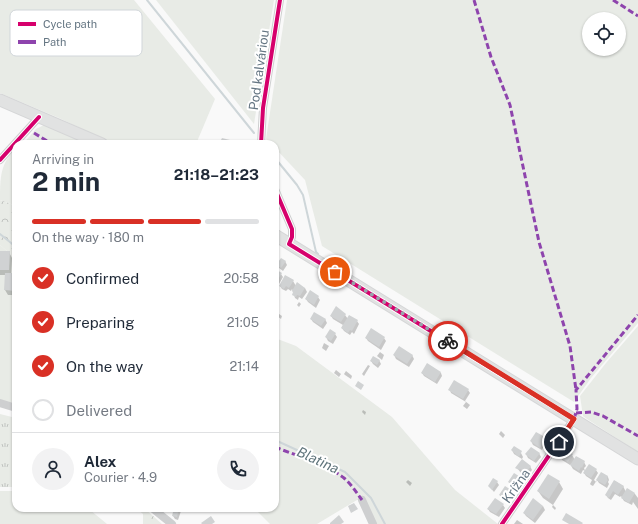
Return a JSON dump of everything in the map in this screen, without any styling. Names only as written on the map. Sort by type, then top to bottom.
[{"type":"main road","points":[[0,100],[93,140]]},
{"type":"main road","points":[[279,238],[638,459]]},
{"type":"street","name":"Pod kalváriou","points":[[261,140],[264,108],[280,0]]},
{"type":"street","points":[[18,140],[39,117]]},
{"type":"street","points":[[0,160],[12,147]]},
{"type":"street","points":[[279,198],[292,229],[292,237],[289,244]]},
{"type":"street","points":[[0,403],[12,407]]},
{"type":"street","name":"Krížna","points":[[502,524],[574,419]]},
{"type":"street","points":[[362,500],[373,524]]},
{"type":"street","points":[[157,512],[172,524]]},
{"type":"green space","points":[[0,0],[134,0],[215,99],[198,140],[106,140],[0,93]]},
{"type":"green space","points":[[156,0],[274,0],[254,124]]},
{"type":"green space","points":[[287,0],[638,0],[638,323],[591,378],[574,402],[322,246],[305,180],[279,152],[279,140],[266,139]]},
{"type":"green space","points":[[46,124],[79,140],[26,140],[36,129]]},
{"type":"green space","points":[[12,153],[12,204],[0,200],[2,172],[4,165]]},
{"type":"green space","points":[[0,200],[12,204],[12,256],[0,245]]},
{"type":"green space","points":[[0,245],[12,256],[12,403],[0,400]]},
{"type":"green space","points":[[638,326],[638,452],[583,416],[580,396]]},
{"type":"green space","points":[[279,340],[296,346],[392,417],[455,490],[498,524],[372,524],[361,500],[357,500],[317,524],[270,524],[258,512],[279,512]]},
{"type":"green space","points":[[0,414],[12,417],[12,487],[0,487]]},
{"type":"green space","points":[[0,491],[12,491],[12,512],[92,512],[107,524],[0,524]]},
{"type":"green space","points":[[141,512],[148,512],[162,524],[143,524],[143,514]]},
{"type":"building","points":[[0,251],[10,251],[9,270],[0,270]]},
{"type":"building","points":[[281,258],[286,261],[281,268],[279,267],[279,261]]},
{"type":"building","points":[[5,273],[12,273],[12,291],[4,290]]},
{"type":"building","points":[[285,275],[294,280],[289,288],[286,286],[284,289],[279,286]]},
{"type":"building","points":[[297,282],[305,288],[300,296],[297,295],[296,297],[292,295],[292,291]]},
{"type":"building","points":[[310,290],[319,296],[314,305],[305,299]]},
{"type":"building","points":[[336,306],[346,314],[341,322],[330,316]]},
{"type":"building","points":[[314,312],[326,319],[321,326],[310,319]]},
{"type":"building","points":[[349,315],[358,320],[352,331],[350,330],[348,333],[341,328]]},
{"type":"building","points":[[371,328],[385,337],[379,347],[365,338]]},
{"type":"building","points":[[330,329],[336,333],[331,341],[325,337]]},
{"type":"building","points":[[399,346],[413,355],[407,364],[393,355]]},
{"type":"building","points":[[373,356],[380,360],[377,365],[370,361]]},
{"type":"building","points":[[427,363],[441,372],[435,382],[421,373]]},
{"type":"building","points":[[454,380],[469,389],[463,399],[448,390]]},
{"type":"building","points":[[358,381],[364,385],[361,390],[355,386]]},
{"type":"building","points":[[536,432],[545,437],[540,448],[530,441]]},
{"type":"building","points":[[514,446],[522,451],[519,457],[511,450]]},
{"type":"building","points":[[531,447],[540,453],[534,461],[525,454]]},
{"type":"building","points":[[564,449],[573,454],[568,462],[559,457]]},
{"type":"building","points":[[576,456],[585,461],[579,471],[570,465]]},
{"type":"building","points":[[522,459],[531,466],[526,473],[515,468]]},
{"type":"building","points":[[589,464],[597,469],[591,478],[583,473]]},
{"type":"building","points":[[601,472],[608,476],[608,480],[605,485],[596,480]]},
{"type":"building","points":[[514,473],[522,478],[517,485],[514,483],[513,485],[508,482]]},
{"type":"building","points":[[548,474],[560,481],[549,499],[537,491]]},
{"type":"building","points":[[493,478],[498,481],[492,490],[488,486]]},
{"type":"building","points":[[614,480],[624,486],[618,495],[613,491],[609,498],[605,495]]},
{"type":"building","points":[[505,486],[513,491],[508,498],[505,496],[504,498],[499,495]]},
{"type":"building","points":[[627,488],[635,493],[629,503],[621,498]]},
{"type":"building","points":[[495,498],[504,504],[496,514],[487,509]]},
{"type":"building","points":[[533,498],[543,506],[533,520],[523,513]]},
{"type":"building","points":[[354,503],[358,509],[351,513],[348,506]]},
{"type":"building","points":[[173,512],[178,512],[177,517],[172,516]]},
{"type":"building","points":[[566,513],[583,523],[569,524],[562,520]]},
{"type":"building","points":[[339,515],[344,522],[341,524],[330,524],[330,523]]},
{"type":"building","points":[[211,516],[215,522],[212,524],[201,523]]},
{"type":"waterway","points":[[147,0],[254,133]]},
{"type":"waterway","points":[[279,163],[303,195],[316,252],[318,254]]},
{"type":"waterway","name":"Blatina","points":[[0,234],[12,244]]},
{"type":"waterway","name":"Blatina","points":[[279,442],[345,472],[371,498],[385,524]]},
{"type":"marked path","points":[[474,0],[491,57],[510,105],[539,242],[570,346],[576,390]]},
{"type":"marked path","points":[[613,0],[638,16]]},
{"type":"marked path","points":[[34,133],[45,140]]},
{"type":"marked path","points":[[574,419],[577,409],[576,390],[638,315]]},
{"type":"marked path","points":[[576,413],[591,412],[603,416],[638,436]]},
{"type":"marked path","points":[[279,449],[328,468],[344,478],[362,500]]},
{"type":"cycle path","points":[[261,140],[263,108],[280,0]]},
{"type":"cycle path","points":[[18,140],[39,117]]},
{"type":"cycle path","points":[[0,160],[12,147]]},
{"type":"cycle path","points":[[279,198],[292,229],[292,237],[289,244],[574,419],[502,524]]},
{"type":"way so far","points":[[335,272],[448,341]]},
{"type":"route","points":[[448,341],[574,419],[559,442]]}]
